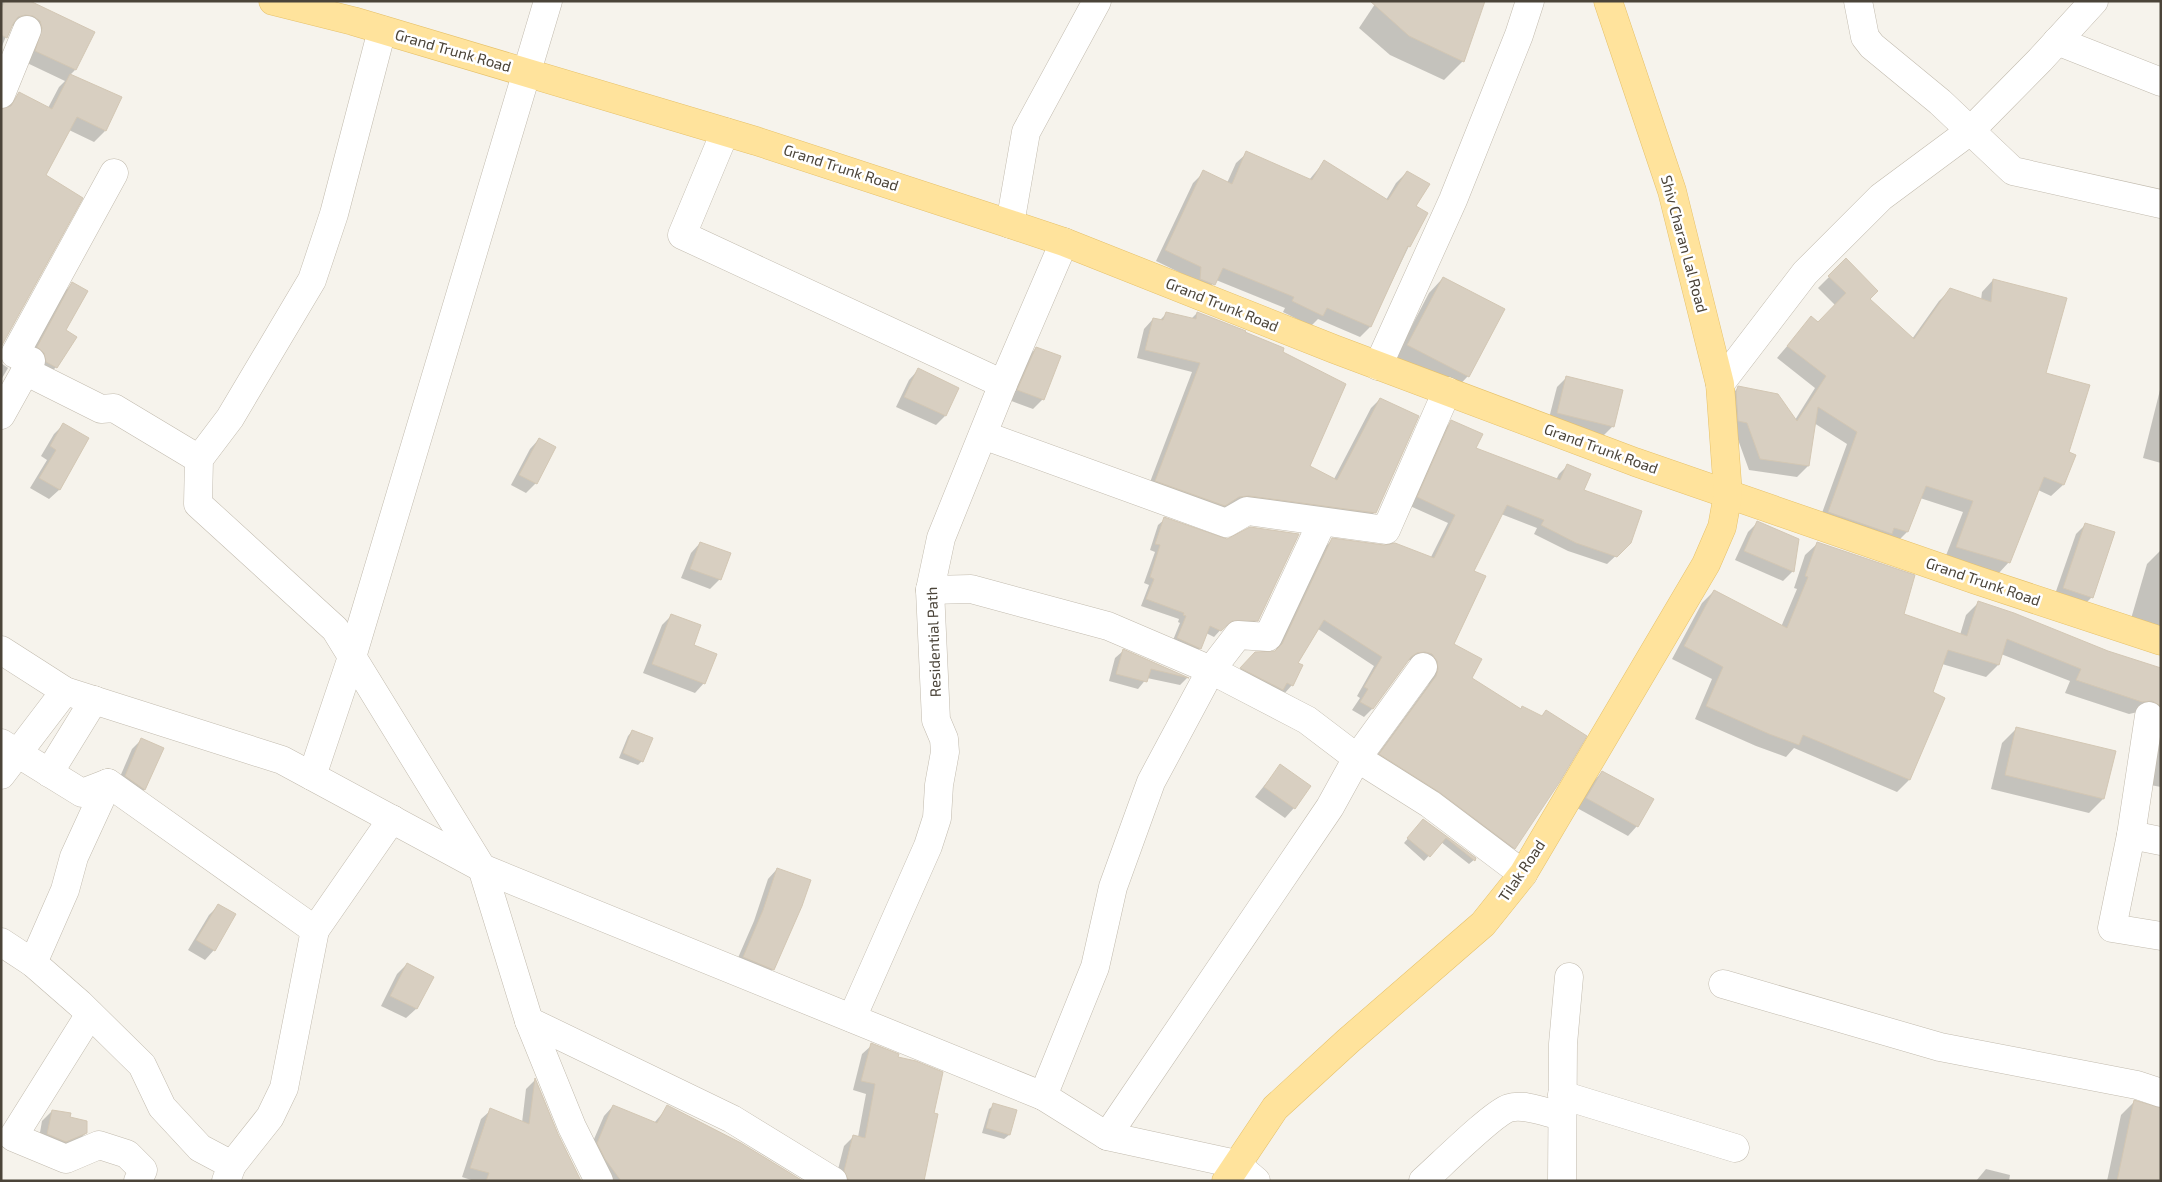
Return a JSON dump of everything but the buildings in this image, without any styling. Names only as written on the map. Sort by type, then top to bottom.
[{"type":"main road","name":"Grand Trunk Road","points":[[273,1],[382,30],[725,132],[1064,242],[1378,366],[1635,462],[1976,580],[2161,641]]},
{"type":"main road","name":"Shiv Charan Lal Road","points":[[1608,1],[1672,191],[1720,384],[1728,494]]},
{"type":"main road","name":"Tilak Road","points":[[1239,1175],[1275,1108],[1348,1040],[1483,924],[1523,874],[1706,564],[1722,527],[1728,494]]},
{"type":"street","points":[[312,776],[352,657],[548,1]]},
{"type":"street","points":[[1010,224],[1026,132],[1097,1]]},
{"type":"street","points":[[1378,366],[1453,200],[1519,35],[1530,1]]},
{"type":"street","points":[[1858,1],[1865,37],[1872,46],[1940,102],[2013,171],[2161,204]]},
{"type":"street","points":[[1720,384],[1805,273],[1881,197],[1970,131],[2094,1]]},
{"type":"street","points":[[1,94],[27,30]]},
{"type":"street","points":[[382,30],[334,214],[312,280],[230,418],[199,459],[198,504],[335,629],[482,868],[529,1021],[572,1127],[600,1181]]},
{"type":"street","points":[[2057,41],[2161,82]]},
{"type":"street","points":[[725,132],[682,235],[1003,384]]},
{"type":"street","points":[[1,415],[14,357],[114,173]]},
{"type":"street","name":"Residential Path","points":[[852,1018],[928,846],[937,818],[939,785],[945,752],[944,739],[936,720],[930,590],[941,538],[1003,384],[1064,242]]},
{"type":"street","points":[[14,357],[101,409],[114,408],[199,459]]},
{"type":"street","points":[[983,435],[1226,523],[1247,511],[1386,530],[1447,391]]},
{"type":"street","points":[[1043,1096],[1095,967],[1113,887],[1151,782],[1211,670],[1238,635],[1268,637],[1322,522]]},
{"type":"street","points":[[930,590],[971,589],[1108,626],[1211,670],[1307,720],[1357,758],[1430,804],[1523,874]]},
{"type":"street","points":[[1,650],[66,691],[282,760],[482,868],[1043,1096],[1106,1136],[1239,1175]]},
{"type":"street","points":[[1106,1136],[1330,807],[1357,758],[1423,667]]},
{"type":"street","points":[[1,775],[9,748],[66,691]]},
{"type":"street","points":[[49,773],[94,700]]},
{"type":"street","points":[[2149,716],[2131,835],[2112,928],[2161,936]]},
{"type":"street","points":[[9,748],[82,793],[108,783]]},
{"type":"street","points":[[108,783],[315,930]]},
{"type":"street","points":[[33,964],[65,890],[74,857],[108,783]]},
{"type":"street","points":[[1,942],[33,964],[90,1014],[142,1065],[162,1107],[200,1148],[229,1173],[270,1118],[284,1088],[315,930],[392,819]]},
{"type":"street","points":[[2131,835],[2161,841]]},
{"type":"street","points":[[1562,1181],[1563,1044],[1569,977]]},
{"type":"street","points":[[1723,984],[1940,1047],[2137,1086],[2161,1093]]},
{"type":"street","points":[[90,1014],[13,1137],[66,1160],[99,1145],[127,1154],[143,1170],[138,1181]]},
{"type":"street","points":[[529,1021],[732,1119],[833,1181]]},
{"type":"street","points":[[1423,1181],[1489,1122],[1508,1108],[1562,1106],[1735,1148]]}]
